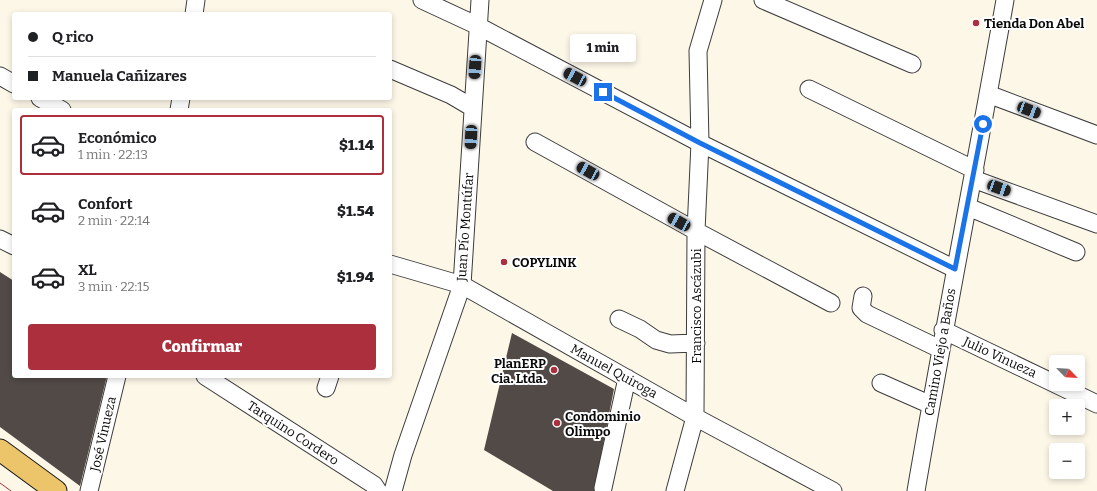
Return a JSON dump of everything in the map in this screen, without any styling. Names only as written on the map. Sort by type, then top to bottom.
[{"type":"main road","points":[[0,450],[56,491]]},
{"type":"street","points":[[194,12],[196,0]]},
{"type":"street","points":[[422,0],[478,26],[700,143],[955,269]]},
{"type":"street","name":"Juan Pío Montúfar","points":[[393,491],[402,459],[462,286],[480,0]]},
{"type":"street","name":"Francisco Ascázubi","points":[[675,491],[695,417],[696,231],[700,143],[698,51],[713,0]]},
{"type":"street","points":[[763,0],[912,64]]},
{"type":"street","name":"Camino Viejo a Baños","points":[[916,491],[943,330],[968,207],[1006,0]]},
{"type":"street","points":[[392,70],[451,95],[473,108]]},
{"type":"street","points":[[0,76],[12,83]]},
{"type":"street","points":[[809,89],[974,174],[1097,224]]},
{"type":"street","points":[[988,94],[1097,136]]},
{"type":"street","points":[[44,100],[58,108]]},
{"type":"street","points":[[535,142],[696,231],[831,303]]},
{"type":"street","points":[[968,207],[1076,252]]},
{"type":"street","points":[[0,239],[12,245]]},
{"type":"street","name":"Manuel Quiroga","points":[[392,265],[462,286],[695,417],[833,491]]},
{"type":"street","points":[[863,296],[861,308],[867,314],[940,349]]},
{"type":"street","points":[[619,319],[640,329],[656,340],[670,344],[696,343]]},
{"type":"street","name":"Julio Vinueza","points":[[943,330],[1097,404]]},
{"type":"street","name":"José Vinueza","points":[[89,491],[117,378]]},
{"type":"street","name":"Tarquino Cordero","points":[[208,378],[374,485],[378,491]]},
{"type":"street","points":[[603,488],[627,378]]},
{"type":"street","points":[[882,383],[931,405]]},
{"type":"building","points":[[0,272],[12,280],[12,378],[107,378],[80,486],[0,427]]},
{"type":"building","name":"Condominio Olimpo","points":[[512,333],[614,389],[594,491],[553,491],[484,450]]},
{"type":"tram line","points":[[0,483],[11,491]]},
{"type":"place","name":"Tienda Don Abel","points":[[976,23]]},
{"type":"place","name":"COPYLINK","points":[[504,262]]},
{"type":"place","name":"PlanERP Cia. Ltda.","points":[[554,370]]},
{"type":"place","name":"Condominio Olimpo","points":[[557,423]]},
{"type":"route","points":[[603,92],[700,143],[955,269],[983,124]]}]
